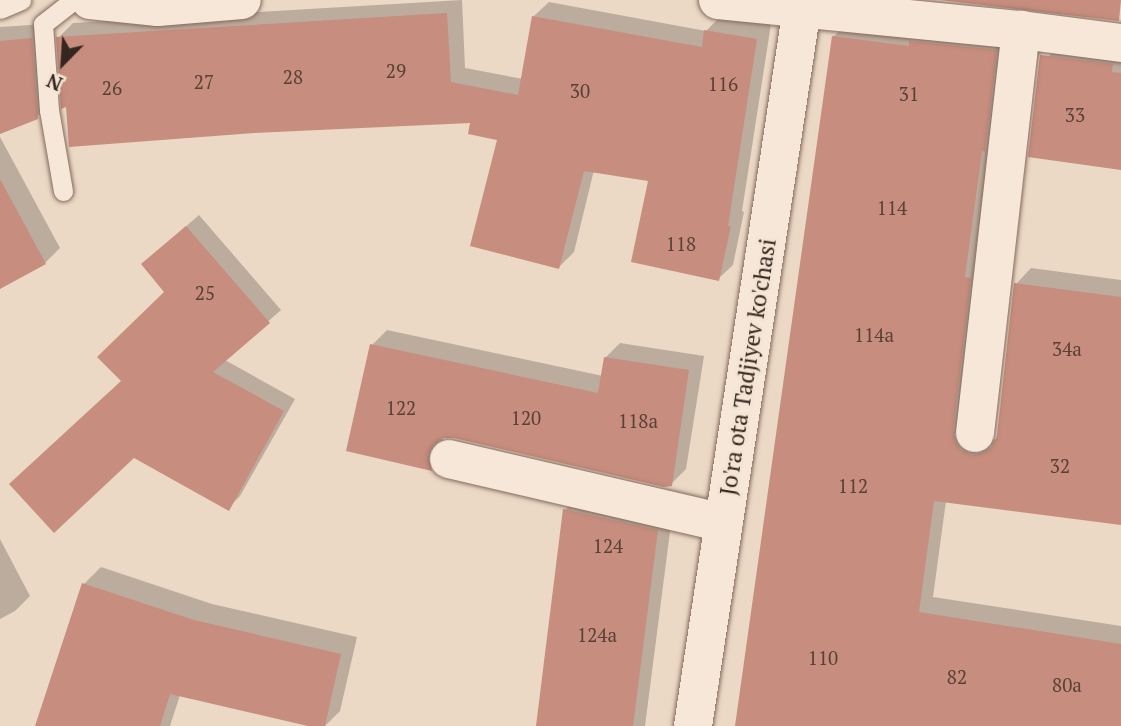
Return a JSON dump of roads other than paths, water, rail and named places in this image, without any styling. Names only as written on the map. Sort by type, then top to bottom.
[{"type":"street","points":[[90,0],[158,7],[242,0]]},
{"type":"street","points":[[718,0],[1021,30],[1121,43]]},
{"type":"street","name":"Jo'ra ota Tadjiyev ko'chasi","points":[[693,726],[803,8]]},
{"type":"street","points":[[975,433],[1021,30]]},
{"type":"street","points":[[449,459],[724,523]]},
{"type":"lane","points":[[0,9],[21,0]]},
{"type":"lane","points":[[63,191],[49,110],[43,24],[74,0]]}]
